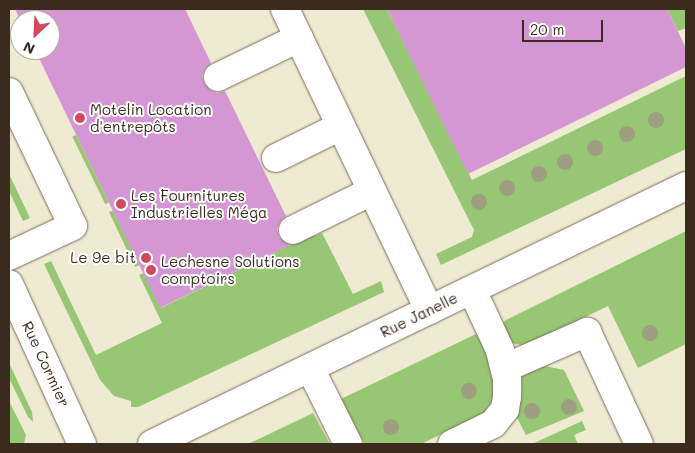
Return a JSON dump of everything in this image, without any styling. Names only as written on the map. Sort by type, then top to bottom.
[{"type":"main road","points":[[285,9],[429,310]]},
{"type":"main road","points":[[218,77],[300,38]]},
{"type":"main road","points":[[9,92],[73,226],[9,256]]},
{"type":"main road","points":[[276,158],[341,126]]},
{"type":"main road","name":"Rue Janelle","points":[[152,444],[686,186]]},
{"type":"main road","points":[[293,230],[372,191]]},
{"type":"main road","name":"Rue Cormier","points":[[9,284],[82,444]]},
{"type":"main road","points":[[452,444],[493,424],[500,418],[505,409],[507,397],[505,368],[500,350],[472,290]]},
{"type":"main road","points":[[505,368],[587,332],[639,444]]},
{"type":"main road","points":[[310,368],[348,444]]},
{"type":"green space","points":[[363,9],[387,9],[472,180],[686,76],[686,149],[441,265],[436,254],[472,237],[474,230]]},
{"type":"green space","points":[[667,9],[686,9],[686,28],[678,31]]},
{"type":"green space","points":[[76,135],[109,202],[105,204],[72,137]]},
{"type":"green space","points":[[9,174],[30,218],[23,221],[9,191]]},
{"type":"green space","points":[[113,211],[140,265],[135,267],[109,212]]},
{"type":"green space","points":[[686,231],[686,344],[638,368],[608,306],[533,342],[521,345],[511,343],[501,325],[506,320]]},
{"type":"green space","points":[[322,233],[353,294],[381,281],[384,292],[138,407],[131,407],[131,401],[114,396],[100,380],[44,264],[51,261],[96,355],[162,323],[139,275],[144,273],[161,308],[310,235],[315,236]]},
{"type":"green space","points":[[476,334],[485,345],[496,388],[492,402],[484,413],[421,444],[365,444],[350,422],[341,399]]},
{"type":"green space","points":[[9,363],[32,412],[33,422],[28,417],[9,378]]},
{"type":"green space","points":[[545,366],[564,370],[584,411],[526,435],[516,416],[522,394],[522,376]]},
{"type":"green space","points":[[9,401],[26,435],[24,444],[9,444]]},
{"type":"green space","points":[[313,413],[330,444],[248,444]]},
{"type":"green space","points":[[582,421],[586,430],[574,435],[578,444],[532,444]]},
{"type":"building","points":[[185,9],[211,63],[205,69],[202,76],[204,83],[210,90],[217,93],[225,91],[286,216],[280,222],[277,229],[279,237],[290,245],[160,308],[40,60],[60,60],[60,10],[15,10]]},
{"type":"building","points":[[387,9],[667,9],[686,48],[686,67],[468,174]]},
{"type":"place","name":"Motelin Location d'entrepôts","points":[[80,118]]},
{"type":"place","name":"Les Fournitures Industrielles Méga","points":[[121,204]]},
{"type":"place","name":"Le 9e bit","points":[[146,258]]},
{"type":"place","name":"Lechesne Solutions comptoirs","points":[[151,270]]}]
